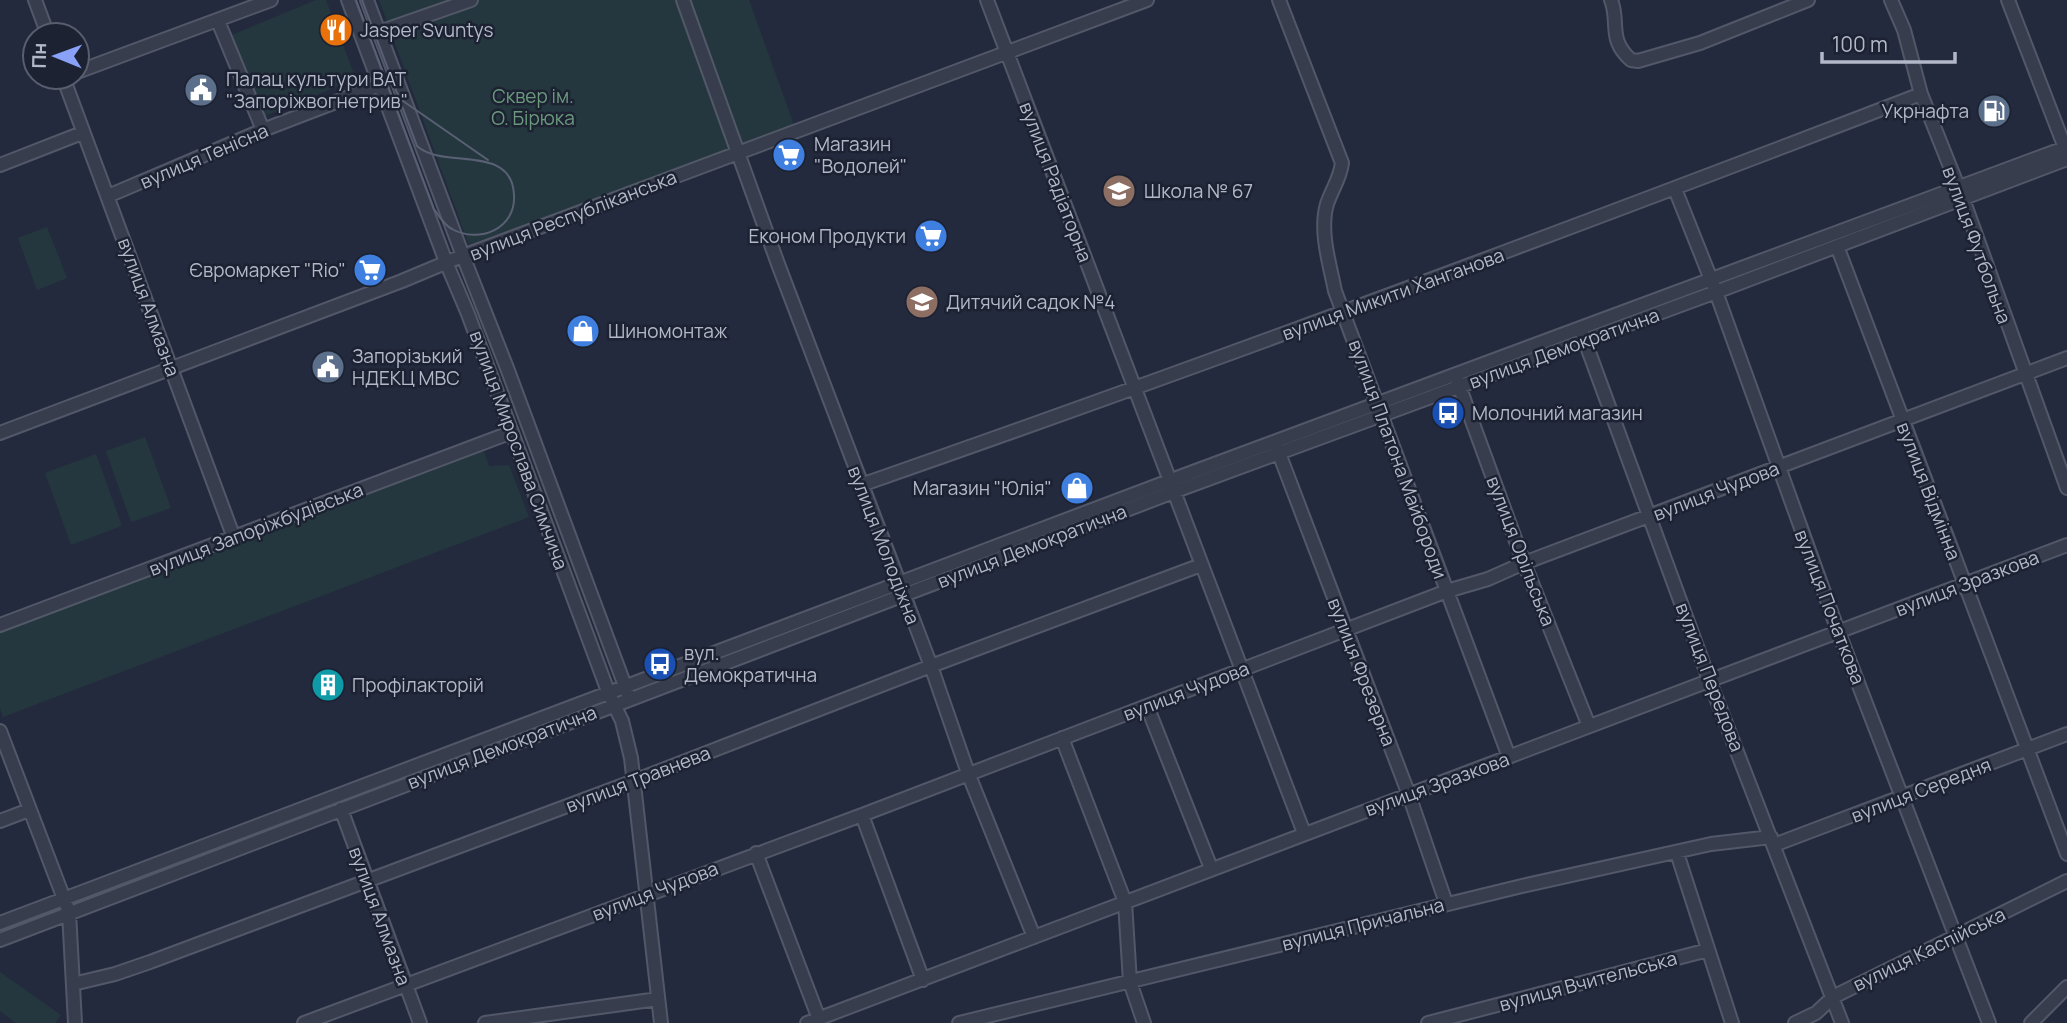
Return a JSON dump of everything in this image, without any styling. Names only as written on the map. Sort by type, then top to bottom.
[{"type":"street","points":[[34,0],[42,21]]},
{"type":"street","points":[[91,67],[271,0]]},
{"type":"street","name":"вулиця Мирослава Симчича","points":[[348,0],[611,699],[622,721]]},
{"type":"street","name":"вулиця Мирослава Симчича","points":[[367,0],[508,368],[627,693]]},
{"type":"street","points":[[385,30],[471,0]]},
{"type":"street","name":"вулиця Молодіжна","points":[[683,0],[737,153],[968,773],[1034,937]]},
{"type":"street","name":"вулиця Радіаторна","points":[[987,0],[1304,834]]},
{"type":"street","name":"вулиця Республіканська","points":[[0,433],[446,262],[1147,0]]},
{"type":"street","name":"вулиця Платона Майбороди","points":[[1279,0],[1342,163],[1340,176],[1327,205],[1324,225],[1335,291],[1509,757]]},
{"type":"street","points":[[1611,0],[1615,35],[1625,55],[1631,60],[1644,61],[1700,43],[1808,0]]},
{"type":"street","name":"вулиця Футбольна","points":[[1891,0],[1904,30],[1921,93],[2067,488]]},
{"type":"street","points":[[2008,0],[2067,152]]},
{"type":"street","points":[[218,21],[263,130]]},
{"type":"street","name":"вулиця Тенісна","points":[[108,196],[263,130],[380,85]]},
{"type":"street","name":"вулиця Алмазна","points":[[68,91],[234,538]]},
{"type":"street","name":"вулиця Микити Ханганова","points":[[861,485],[1135,390],[1675,189],[1921,93]]},
{"type":"street","points":[[0,165],[82,133]]},
{"type":"street","name":"вулиця Демократична","points":[[0,923],[611,699],[2067,152]]},
{"type":"street","name":"вулиця Початкова","points":[[1675,189],[1838,631],[1989,1023]]},
{"type":"street","name":"вулиця Демократична","points":[[1713,287],[1838,246],[1960,194]]},
{"type":"street","name":"вулиця Відмінна","points":[[1838,246],[2067,854]]},
{"type":"street","name":"вулиця Передова","points":[[1582,335],[1648,517],[1842,1023]]},
{"type":"street","name":"вулиця Чудова","points":[[304,1023],[862,815],[1345,629],[1447,591],[1469,586],[2067,358]]},
{"type":"street","name":"вулиця Орільська","points":[[1458,381],[1524,563],[1589,726]]},
{"type":"street","name":"вулиця Запоріжбудівська","points":[[0,625],[512,432]]},
{"type":"street","name":"вулиця Фрезерна","points":[[1276,448],[1409,795],[1446,903]]},
{"type":"street","name":"вулиця Зразкова","points":[[812,1022],[2067,545]]},
{"type":"street","name":"вулиця Травнева","points":[[73,984],[150,962],[1201,565]]},
{"type":"street","points":[[627,693],[622,721],[634,781],[661,1023]]},
{"type":"street","name":"вулиця Демократична","points":[[0,940],[341,809],[611,699]]},
{"type":"street","points":[[1147,706],[1212,868]]},
{"type":"street","points":[[0,731],[69,912],[75,1023]]},
{"type":"street","name":"вулиця Середня","points":[[1772,841],[2067,734]]},
{"type":"street","points":[[1062,738],[1125,902],[1130,982],[1143,1023]]},
{"type":"street","name":"вулиця Алмазна","points":[[341,809],[421,1023]]},
{"type":"street","points":[[0,821],[29,810]]},
{"type":"street","points":[[862,815],[923,980]]},
{"type":"street","name":"вулиця Причальна","points":[[959,1023],[1446,903],[1711,844],[1772,841]]},
{"type":"street","points":[[756,853],[812,1022]]},
{"type":"street","points":[[1677,853],[1732,1023]]},
{"type":"street","name":"вулиця Каспійська","points":[[1795,1023],[1816,1013],[1833,997],[2067,881]]},
{"type":"street","name":"вулиця Вчительська","points":[[1428,1023],[1708,950]]},
{"type":"street","points":[[2031,1023],[2067,987]]},
{"type":"street","points":[[485,1023],[658,999]]},
{"type":"street","points":[[2042,1013],[2052,1023]]},
{"type":"green space","points":[[316,0],[326,0],[356,79],[265,116],[232,35]]},
{"type":"green space","name":"Сквер ім. О. Бірюка","points":[[379,0],[749,0],[794,125],[469,245]]},
{"type":"green space","points":[[47,227],[67,278],[37,290],[18,238]]},
{"type":"green space","points":[[145,437],[171,508],[131,522],[106,451]]},
{"type":"green space","points":[[483,449],[489,466],[509,465],[529,517],[3,717],[0,708],[0,632]]},
{"type":"green space","points":[[96,454],[122,526],[71,545],[45,473]]},
{"type":"green space","points":[[0,972],[61,1015],[55,1023],[16,1023],[0,1011]]},
{"type":"tram line","points":[[356,0],[434,209],[447,225],[462,233],[484,234],[494,230],[509,217],[513,207],[514,195],[510,179],[502,169],[489,163],[429,153],[417,146],[362,0]]},
{"type":"tram line","points":[[398,94],[403,101],[488,160]]},
{"type":"place","name":"Jasper Svuntys","points":[[336,30]]},
{"type":"place","name":"Палац культури ВАТ \"Запоріжвогнетрив\"","points":[[201,90]]},
{"type":"place","name":"Укрнафта","points":[[1994,111]]},
{"type":"place","name":"Магазин \"Водолей\"","points":[[789,155]]},
{"type":"place","name":"Школа № 67","points":[[1119,191]]},
{"type":"place","name":"Економ Продукти","points":[[931,236]]},
{"type":"place","name":"Євромаркет \"Rio\"","points":[[370,270]]},
{"type":"place","name":"Дитячий садок №4","points":[[922,302]]},
{"type":"place","name":"Шиномонтаж","points":[[583,331]]},
{"type":"place","name":"Запорізький НДЕКЦ МВС","points":[[328,367]]},
{"type":"place","name":"Молочний магазин","points":[[1448,413]]},
{"type":"place","name":"Магазин \"Юлія\"","points":[[1077,488]]},
{"type":"place","name":"вул. Демократична","points":[[660,664]]},
{"type":"place","name":"Профілакторій","points":[[328,685]]}]
